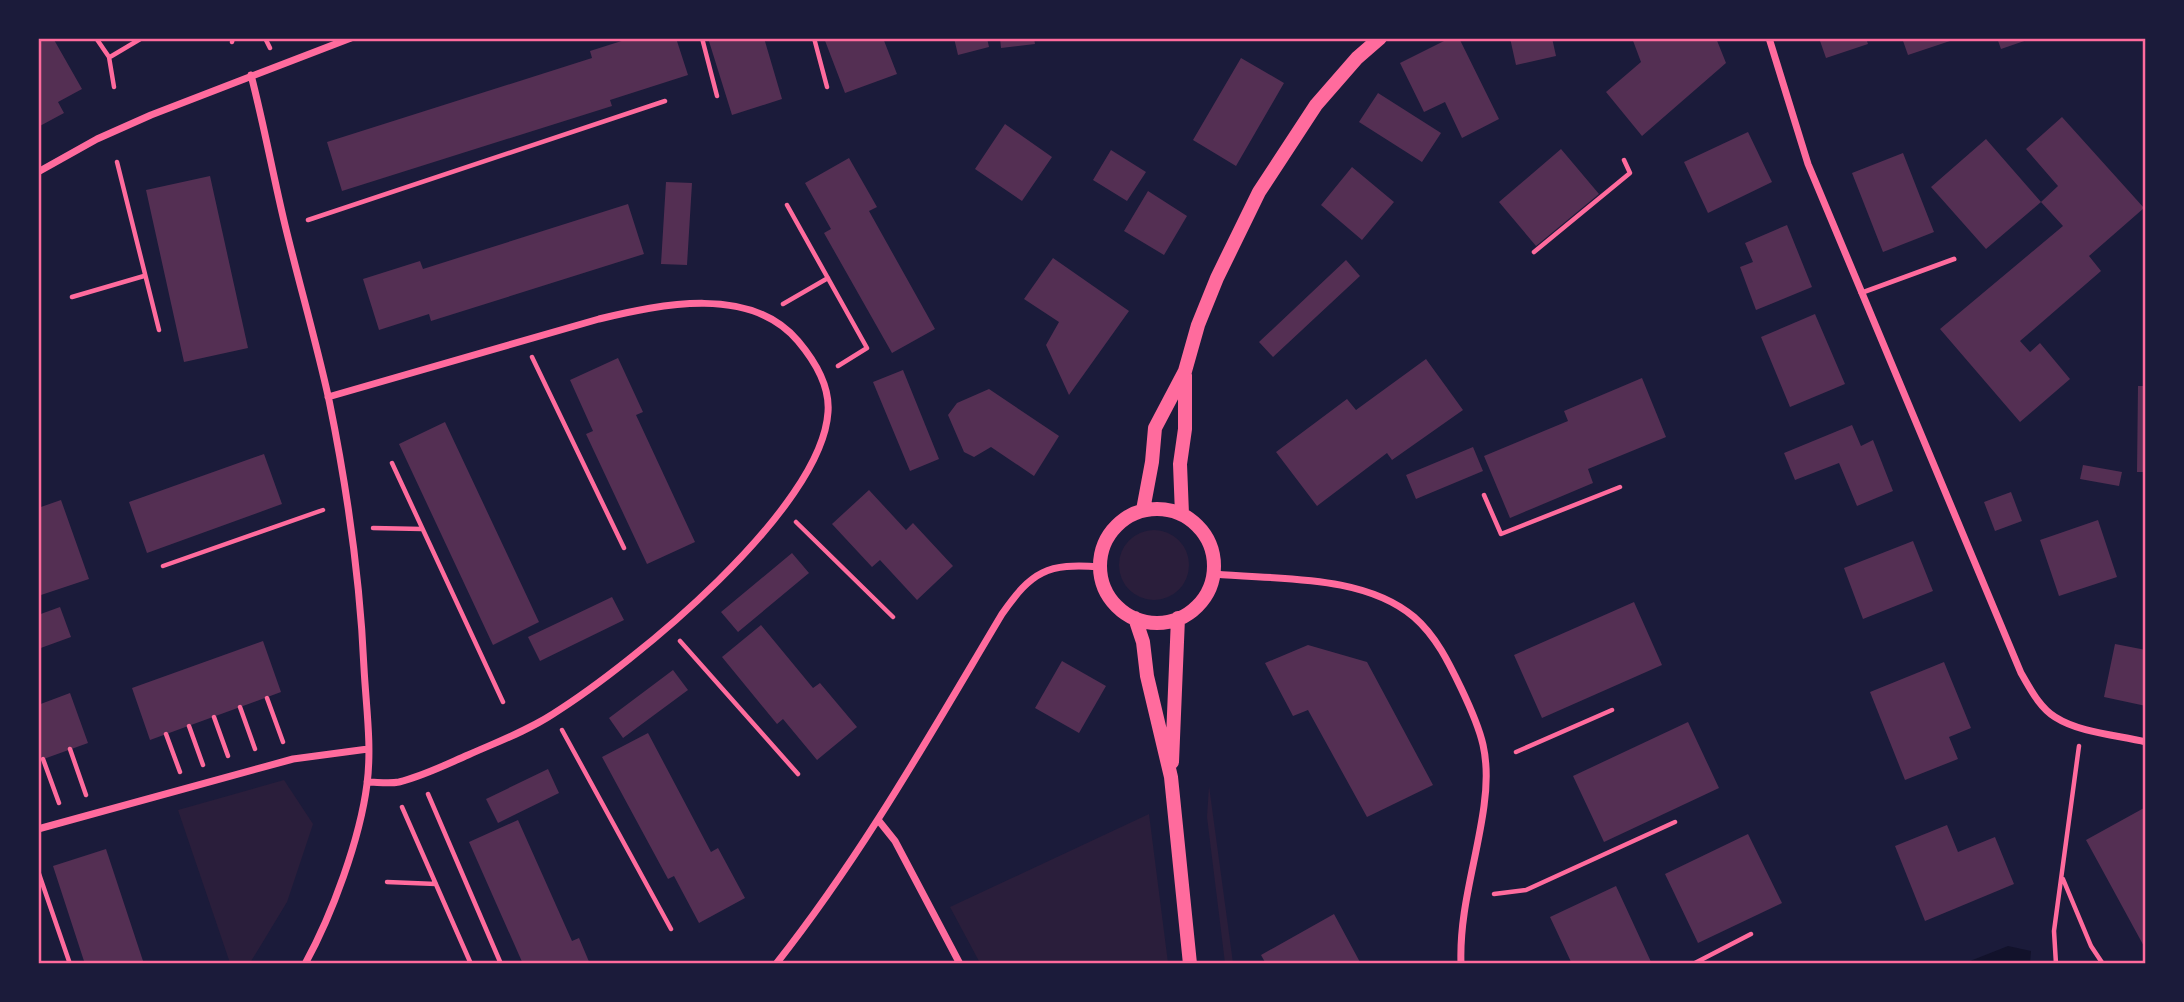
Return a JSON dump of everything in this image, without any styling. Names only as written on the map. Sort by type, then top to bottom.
[{"type":"main road","points":[[1143,510],[1155,428],[1185,370],[1198,326],[1217,278],[1259,192],[1316,105],[1357,58],[1380,38]]},
{"type":"main road","points":[[1182,514],[1180,464],[1185,429],[1185,370]]},
{"type":"main road","points":[[1143,510],[1166,510],[1182,514],[1207,538],[1214,556],[1215,574],[1210,590],[1191,612],[1178,618],[1162,622],[1143,621],[1126,614],[1112,601],[1103,585],[1100,567],[1103,547],[1113,530],[1128,517],[1143,510]]},
{"type":"main road","points":[[1135,618],[1143,642],[1147,676],[1171,777],[1190,964]]},
{"type":"main road","points":[[1171,777],[1178,618]]},
{"type":"street","points":[[38,172],[108,134],[151,115],[351,38]]},
{"type":"street","points":[[1769,38],[1808,164],[2021,673],[2036,699],[2054,717],[2081,728],[2146,741]]},
{"type":"street","points":[[251,75],[328,397],[347,505],[362,615],[367,782],[361,818],[346,865],[305,964]]},
{"type":"street","points":[[328,397],[599,319],[636,310],[702,303],[740,307],[769,316],[790,332],[808,353],[820,376],[828,409],[820,446],[783,510],[732,566],[668,627],[612,673],[528,729],[430,771],[397,782],[367,782]]},
{"type":"street","points":[[776,964],[817,912],[879,821],[1017,593],[1032,577],[1045,570],[1077,565],[1100,567]]},
{"type":"street","points":[[1215,574],[1354,587],[1387,599],[1416,618],[1445,654],[1479,725],[1487,765],[1484,806],[1460,934],[1461,964]]},
{"type":"street","points":[[38,829],[293,760],[368,749]]},
{"type":"street","points":[[879,821],[895,841],[960,964]]},
{"type":"lane","points":[[1861,293],[1954,259]]},
{"type":"path","points":[[96,38],[110,57],[114,87]]},
{"type":"path","points":[[110,57],[142,38]]},
{"type":"path","points":[[265,38],[271,49]]},
{"type":"path","points":[[702,38],[717,96]]},
{"type":"path","points":[[814,38],[827,87]]},
{"type":"path","points":[[308,220],[665,101]]},
{"type":"path","points":[[1534,252],[1630,173],[1624,160]]},
{"type":"path","points":[[117,162],[159,330]]},
{"type":"path","points":[[788,205],[867,348],[820,376]]},
{"type":"path","points":[[72,298],[144,276]]},
{"type":"path","points":[[769,316],[781,305],[828,278]]},
{"type":"path","points":[[524,340],[624,548]]},
{"type":"path","points":[[392,463],[503,702]]},
{"type":"path","points":[[1484,495],[1501,534],[1620,486]]},
{"type":"path","points":[[163,566],[323,510]]},
{"type":"path","points":[[783,510],[893,617]]},
{"type":"path","points":[[373,528],[422,529]]},
{"type":"path","points":[[668,627],[798,774]]},
{"type":"path","points":[[267,698],[284,746]]},
{"type":"path","points":[[240,708],[256,752]]},
{"type":"path","points":[[1516,752],[1612,710]]},
{"type":"path","points":[[554,714],[671,929]]},
{"type":"path","points":[[214,717],[229,760]]},
{"type":"path","points":[[190,726],[204,767]]},
{"type":"path","points":[[2056,964],[2054,931],[2081,728]]},
{"type":"path","points":[[166,734],[180,773]]},
{"type":"path","points":[[70,750],[87,800]]},
{"type":"path","points":[[43,759],[60,807]]},
{"type":"path","points":[[427,792],[501,964]]},
{"type":"path","points":[[402,807],[471,964]]},
{"type":"path","points":[[1494,894],[1526,890],[1675,822]]},
{"type":"path","points":[[38,871],[70,964]]},
{"type":"path","points":[[2062,878],[2091,946],[2103,964]]},
{"type":"path","points":[[387,882],[436,884]]},
{"type":"path","points":[[1693,964],[1751,934]]},
{"type":"shaded area","points":[[1154,530],[1179,540],[1189,565],[1179,590],[1154,600],[1129,590],[1119,565],[1129,540]]},
{"type":"shaded area","points":[[284,780],[313,824],[287,902],[250,963],[230,963],[178,810]]},
{"type":"shaded area","points":[[1209,786],[1233,963],[1225,963],[1207,817]]},
{"type":"shaded area","points":[[1149,814],[1168,963],[980,963],[950,907]]},
{"type":"shaded area","points":[[2008,946],[2031,951],[2030,963],[1965,963]]},
{"type":"building","points":[[38,38],[53,38],[82,89],[58,102],[64,113],[38,127]]},
{"type":"building","points":[[631,38],[676,38],[688,75],[610,100],[612,106],[342,191],[327,142],[592,58],[590,51]]},
{"type":"building","points":[[708,38],[764,38],[782,99],[732,115]]},
{"type":"building","points":[[824,38],[883,38],[897,74],[845,93]]},
{"type":"building","points":[[954,38],[987,38],[989,47],[958,55]]},
{"type":"building","points":[[1000,38],[1034,38],[1035,44],[1001,48]]},
{"type":"building","points":[[1450,38],[1459,38],[1499,119],[1462,138],[1445,102],[1424,112],[1400,63]]},
{"type":"building","points":[[1510,38],[1552,38],[1556,56],[1516,65]]},
{"type":"building","points":[[1632,38],[1716,38],[1726,63],[1642,136],[1606,92],[1641,62]]},
{"type":"building","points":[[1819,38],[1866,38],[1868,44],[1826,58]]},
{"type":"building","points":[[1902,38],[1956,38],[1956,39],[1908,55]]},
{"type":"building","points":[[1997,38],[2030,38],[2030,39],[2001,49]]},
{"type":"building","points":[[1241,58],[1284,83],[1236,166],[1193,140]]},
{"type":"building","points":[[1378,93],[1441,133],[1422,162],[1359,122]]},
{"type":"building","points":[[2062,117],[2144,208],[2089,256],[2101,271],[2020,341],[2030,352],[2040,343],[2070,379],[2020,422],[1940,329],[2063,226],[2041,202],[2058,186],[2026,149]]},
{"type":"building","points":[[1005,124],[1052,157],[1022,201],[975,169]]},
{"type":"building","points":[[1748,132],[1772,182],[1708,213],[1684,162]]},
{"type":"building","points":[[1986,139],[2041,202],[1986,249],[1931,187]]},
{"type":"building","points":[[1561,149],[1599,194],[1536,246],[1499,202]]},
{"type":"building","points":[[1111,150],[1146,172],[1127,201],[1093,180]]},
{"type":"building","points":[[1903,153],[1934,232],[1883,252],[1852,173]]},
{"type":"building","points":[[849,158],[877,207],[869,211],[935,329],[892,353],[824,233],[831,229],[805,183]]},
{"type":"building","points":[[1352,167],[1394,202],[1362,240],[1321,205]]},
{"type":"building","points":[[210,176],[248,348],[184,362],[146,190]]},
{"type":"building","points":[[666,182],[692,183],[687,265],[661,264]]},
{"type":"building","points":[[1148,191],[1187,216],[1164,255],[1124,231]]},
{"type":"building","points":[[628,204],[644,254],[431,321],[429,314],[379,330],[363,279],[420,261],[423,269]]},
{"type":"building","points":[[1787,225],[1812,287],[1756,310],[1740,267],[1753,262],[1745,243]]},
{"type":"building","points":[[1053,258],[1129,311],[1069,395],[1046,345],[1059,322],[1024,299]]},
{"type":"building","points":[[1346,260],[1360,276],[1273,357],[1259,342]]},
{"type":"building","points":[[1815,314],[1845,384],[1790,407],[1761,337]]},
{"type":"building","points":[[618,358],[643,412],[636,415],[695,542],[647,564],[586,434],[593,431],[570,380]]},
{"type":"building","points":[[1426,359],[1463,410],[1392,460],[1387,453],[1317,506],[1276,452],[1347,399],[1356,410]]},
{"type":"building","points":[[903,370],[939,459],[910,471],[873,382]]},
{"type":"building","points":[[1642,378],[1666,437],[1588,469],[1593,483],[1510,518],[1484,456],[1568,421],[1564,411]]},
{"type":"building","points":[[2138,386],[2146,386],[2146,472],[2137,472]]},
{"type":"building","points":[[989,389],[1059,436],[1034,476],[991,447],[974,457],[964,452],[948,415],[957,403]]},
{"type":"building","points":[[445,422],[539,622],[493,645],[399,444]]},
{"type":"building","points":[[1852,425],[1861,446],[1873,440],[1893,491],[1857,506],[1839,463],[1795,480],[1784,453]]},
{"type":"building","points":[[1473,447],[1483,471],[1416,499],[1406,475]]},
{"type":"building","points":[[264,454],[282,504],[147,553],[129,502]]},
{"type":"building","points":[[2083,465],[2122,472],[2119,486],[2080,479]]},
{"type":"building","points":[[869,490],[906,530],[913,523],[953,566],[917,600],[880,560],[872,567],[832,524]]},
{"type":"building","points":[[2011,492],[2022,521],[1995,531],[1984,502]]},
{"type":"building","points":[[61,500],[89,579],[38,596],[38,508]]},
{"type":"building","points":[[2098,520],[2117,577],[2059,596],[2040,540]]},
{"type":"building","points":[[1913,541],[1933,591],[1863,619],[1844,568]]},
{"type":"building","points":[[792,553],[809,573],[738,632],[721,612]]},
{"type":"building","points":[[612,597],[624,620],[540,661],[528,637]]},
{"type":"building","points":[[1634,602],[1662,665],[1542,718],[1514,655]]},
{"type":"building","points":[[60,607],[71,637],[38,649],[38,615]]},
{"type":"building","points":[[761,625],[813,688],[820,683],[857,727],[817,760],[783,719],[777,724],[722,657]]},
{"type":"building","points":[[263,641],[281,692],[150,740],[132,688]]},
{"type":"building","points":[[2115,644],[2146,650],[2146,706],[2104,697]]},
{"type":"building","points":[[1308,645],[1367,662],[1433,785],[1367,817],[1308,710],[1293,716],[1265,663]]},
{"type":"building","points":[[1062,661],[1106,686],[1079,733],[1035,708]]},
{"type":"building","points":[[1944,662],[1971,728],[1949,737],[1958,759],[1905,780],[1870,692]]},
{"type":"building","points":[[673,670],[688,690],[623,738],[609,718]]},
{"type":"building","points":[[70,693],[88,743],[38,761],[38,705]]},
{"type":"building","points":[[1688,722],[1719,788],[1604,842],[1573,776]]},
{"type":"building","points":[[648,733],[711,852],[718,848],[745,898],[699,923],[674,876],[668,879],[602,757]]},
{"type":"building","points":[[548,769],[559,793],[498,823],[486,799]]},
{"type":"building","points":[[2144,808],[2146,810],[2146,950],[2086,840]]},
{"type":"building","points":[[518,820],[572,941],[579,938],[590,964],[523,964],[469,842]]},
{"type":"building","points":[[1947,825],[1958,852],[1995,837],[2014,884],[1925,921],[1895,846]]},
{"type":"building","points":[[1748,834],[1782,903],[1698,943],[1665,874]]},
{"type":"building","points":[[106,849],[144,964],[85,964],[82,955],[53,866]]},
{"type":"building","points":[[1616,886],[1652,964],[1572,964],[1550,917]]},
{"type":"building","points":[[1334,914],[1361,964],[1266,964],[1261,955]]}]
